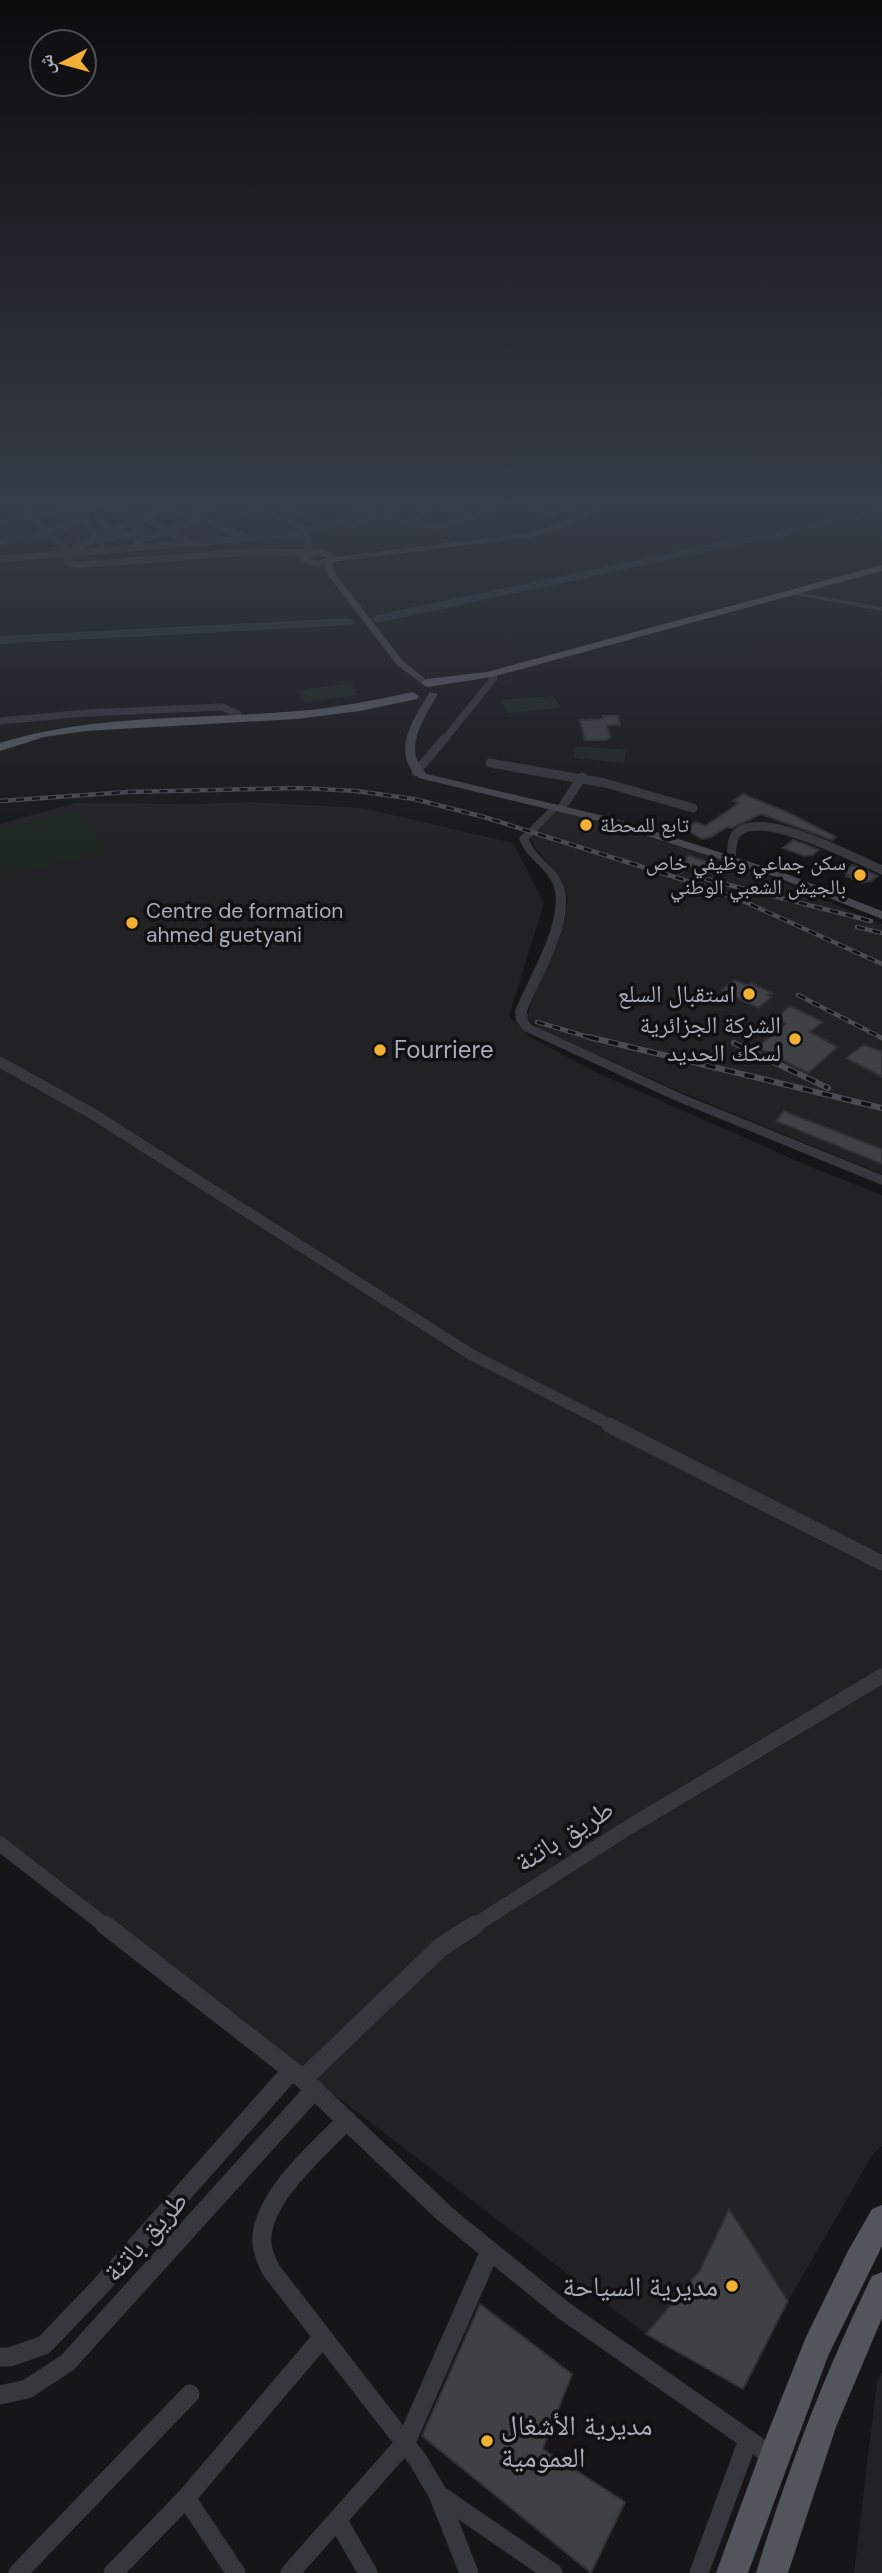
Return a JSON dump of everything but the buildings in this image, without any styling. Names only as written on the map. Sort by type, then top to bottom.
[{"type":"highway","points":[[430,688],[666,627]]},
{"type":"highway","points":[[409,690],[411,684],[430,688],[494,678],[680,627]]},
{"type":"highway","points":[[0,737],[84,720],[238,714],[327,707],[409,690]]},
{"type":"highway","points":[[0,747],[62,730],[296,715],[360,708],[409,690]]},
{"type":"main road","points":[[364,627],[409,690],[420,717]]},
{"type":"main road","points":[[372,627],[400,663],[430,688],[413,730],[411,752],[416,772],[428,779],[560,806],[731,858],[812,886],[882,915]]},
{"type":"main road","points":[[732,2573],[830,2317],[882,2219]]},
{"type":"main road","points":[[772,2573],[802,2478],[853,2348],[882,2286]]},
{"type":"street","points":[[416,772],[491,685],[494,678]]},
{"type":"street","points":[[0,721],[97,712],[222,707],[238,714]]},
{"type":"street","points":[[411,752],[418,756],[430,755]]},
{"type":"street","points":[[490,763],[582,777],[693,808]]},
{"type":"street","points":[[582,777],[560,806],[524,838],[528,847],[558,883],[561,901],[555,929],[521,1011],[522,1021],[528,1028],[678,1097],[882,1180]]},
{"type":"street","points":[[731,858],[735,835],[757,826],[782,830],[882,870]]},
{"type":"street","points":[[0,1062],[93,1114],[472,1355],[882,1563]]},
{"type":"street","name":"طريق باتنة","points":[[0,2395],[18,2392],[51,2377],[67,2363],[303,2080],[441,1947],[629,1827],[882,1676]]},
{"type":"street","points":[[0,1844],[303,2080],[445,2214],[563,2310],[774,2458]]},
{"type":"street","name":"طريق باتنة","points":[[0,2357],[10,2357],[44,2345],[124,2262],[274,2093],[303,2080]]},
{"type":"street","points":[[346,2120],[275,2200],[262,2240],[271,2270],[406,2442],[438,2494],[468,2573]]},
{"type":"street","points":[[290,2573],[406,2442],[490,2251]]},
{"type":"street","points":[[113,2573],[186,2498],[322,2337]]},
{"type":"street","points":[[18,2573],[190,2394]]},
{"type":"street","points":[[699,2573],[748,2440]]},
{"type":"street","points":[[438,2494],[553,2573]]},
{"type":"street","points":[[186,2498],[236,2573]]},
{"type":"street","points":[[338,2521],[368,2573]]},
{"type":"shaded area","points":[[351,683],[358,695],[305,702],[299,690]]},
{"type":"shaded area","points":[[553,696],[561,708],[507,713],[501,700]]},
{"type":"shaded area","points":[[576,746],[626,750],[624,763],[573,758]]},
{"type":"shaded area","points":[[251,802],[362,808],[513,843],[544,903],[509,1016],[530,1037],[598,1073],[813,1168],[882,1195],[882,2146],[873,2154],[788,2301],[729,2209],[700,2270],[646,2334],[0,1838],[0,824],[76,803]]},
{"type":"shaded area","points":[[559,810],[751,869],[882,924],[882,1174],[683,1093],[540,1029],[528,1019],[529,1007],[563,925],[568,900],[563,882],[533,844],[531,837]]},
{"type":"shaded area","points":[[76,811],[106,850],[0,880],[0,831]]},
{"type":"shaded area","points":[[882,2372],[882,2573],[854,2573],[877,2382]]},
{"type":"waterway","points":[[0,640],[251,627]]},
{"type":"railway","points":[[0,801],[128,792],[301,788],[356,791],[414,799],[484,817],[700,885],[743,901],[882,964]]},
{"type":"railway","points":[[706,879],[871,921]]},
{"type":"railway","points":[[857,927],[882,933]]},
{"type":"railway","points":[[798,995],[882,1038]]},
{"type":"railway","points":[[537,1022],[595,1039]]},
{"type":"railway","points":[[589,1037],[882,1108]]},
{"type":"railway","points":[[734,1043],[828,1088]]},
{"type":"place","name":"تابع للمحطة","points":[[586,825]]},
{"type":"place","name":"سكن جماعي وظيفي خاص بالجيش الشعبي الوطني","points":[[860,875]]},
{"type":"place","name":"Centre de formation ahmed guetyani","points":[[132,923]]},
{"type":"place","name":"استقبال السلع","points":[[749,994]]},
{"type":"place","name":"الشركة الجزائرية لسكك الحديد","points":[[795,1039]]},
{"type":"place","name":"Fourriere","points":[[380,1050]]},
{"type":"place","name":"مديرية السياحة","points":[[732,2286]]},
{"type":"place","name":"مديرية الأشغال العمومية","points":[[487,2441]]}]
